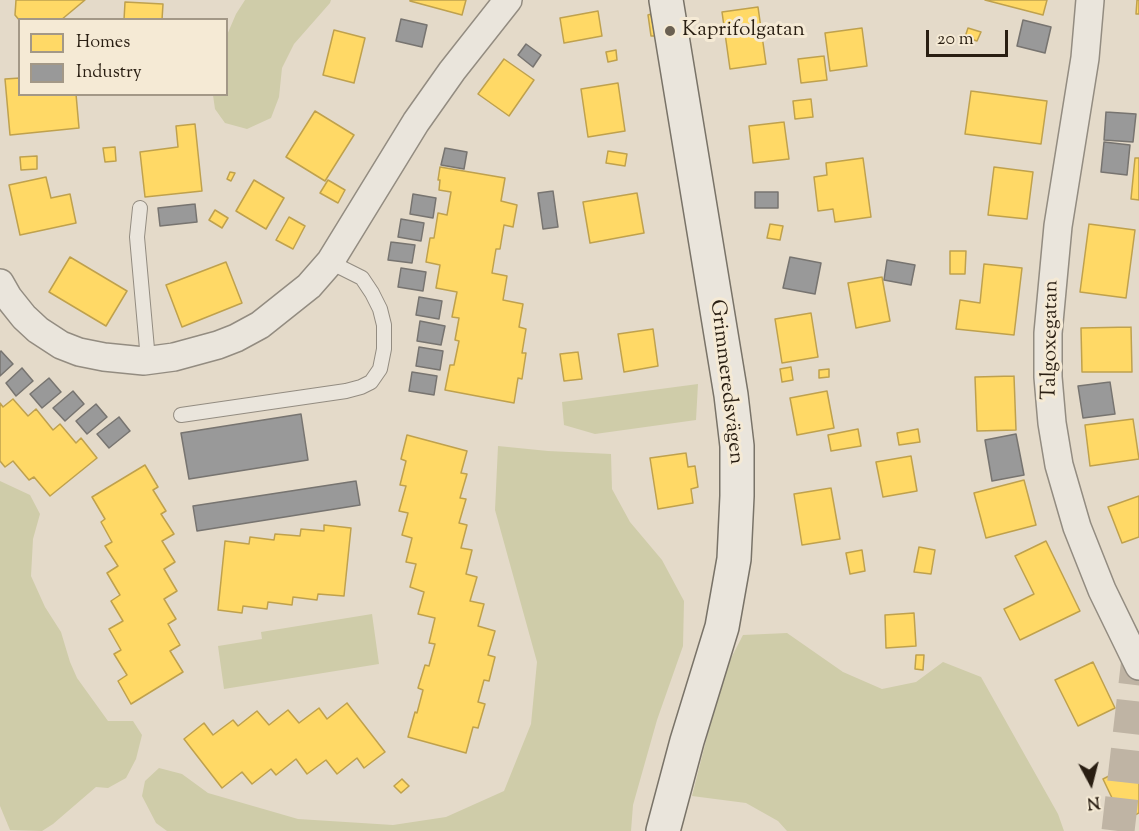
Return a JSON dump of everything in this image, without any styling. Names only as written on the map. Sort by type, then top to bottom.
[{"type":"street","points":[[0,283],[24,317],[38,330],[61,345],[79,352],[104,357],[148,360],[174,357],[200,351],[252,330],[309,286],[330,261],[416,122],[452,71],[508,0]]},
{"type":"street","name":"Grimmeredsvägen","points":[[663,831],[722,627],[734,559],[737,496],[737,446],[730,395],[666,0]]},
{"type":"street","name":"Talgoxegatan","points":[[1090,0],[1085,58],[1058,225],[1048,333],[1048,377],[1059,465],[1077,527],[1102,590],[1139,666]]},
{"type":"lane","points":[[140,208],[137,237],[148,360]]},
{"type":"lane","points":[[181,415],[346,391],[371,382],[380,369],[384,349],[384,324],[380,309],[362,278],[330,261]]},
{"type":"shaded area","points":[[245,0],[331,0],[294,44],[282,68],[279,97],[271,118],[247,129],[225,123],[215,109],[213,96],[228,96],[228,33]]},
{"type":"shaded area","points":[[698,384],[696,420],[595,434],[564,425],[562,402]]},
{"type":"shaded area","points":[[498,446],[611,454],[612,489],[630,522],[662,560],[684,601],[683,646],[657,720],[633,805],[631,831],[167,831],[156,823],[142,796],[145,781],[159,768],[182,774],[208,793],[298,819],[393,825],[446,817],[504,791],[531,724],[537,662],[495,510]]},
{"type":"shaded area","points":[[0,481],[30,495],[40,514],[33,539],[31,576],[45,607],[61,632],[77,678],[108,721],[133,721],[142,735],[136,759],[126,778],[108,788],[96,787],[42,831],[10,830],[0,806]]},
{"type":"shaded area","points":[[372,614],[379,664],[224,689],[218,646],[262,639],[261,632]]},
{"type":"shaded area","points":[[787,633],[843,672],[882,689],[916,682],[943,662],[981,677],[1058,814],[1064,831],[787,831],[778,821],[746,803],[692,796],[726,668],[743,635]]},
{"type":"building: Homes","points":[[16,0],[85,0],[63,18],[18,19],[15,15]]},
{"type":"building: Homes","points":[[410,0],[466,0],[462,15]]},
{"type":"building: Homes","points":[[985,0],[1047,0],[1043,15]]},
{"type":"building: Homes","points":[[1137,0],[1139,0],[1139,14],[1136,14]]},
{"type":"building: Homes","points":[[125,2],[163,4],[162,18],[124,18]]},
{"type":"building: Homes","points":[[758,7],[766,64],[730,69],[722,12]]},
{"type":"building: Homes","points":[[598,11],[602,36],[564,43],[560,18]]},
{"type":"building: Homes","points":[[651,14],[655,36],[651,36],[648,15]]},
{"type":"building: Homes","points":[[862,28],[867,66],[830,71],[825,33]]},
{"type":"building: Homes","points":[[968,28],[981,32],[977,41],[965,37]]},
{"type":"building: Homes","points":[[334,30],[365,38],[354,83],[323,75]]},
{"type":"building: Homes","points":[[616,50],[617,60],[608,62],[606,52]]},
{"type":"building: Homes","points":[[824,56],[827,80],[801,83],[798,59]]},
{"type":"building: Homes","points":[[504,59],[534,80],[509,116],[478,94]]},
{"type":"building: Homes","points":[[18,78],[18,96],[76,96],[79,128],[10,135],[5,79]]},
{"type":"building: Homes","points":[[618,83],[625,131],[588,137],[581,89]]},
{"type":"building: Homes","points":[[971,91],[1047,101],[1041,144],[965,134]]},
{"type":"building: Homes","points":[[811,99],[813,117],[795,119],[793,101]]},
{"type":"building: Homes","points":[[315,111],[354,135],[325,181],[286,157]]},
{"type":"building: Homes","points":[[784,122],[789,159],[753,163],[749,126]]},
{"type":"building: Homes","points":[[195,124],[202,191],[145,197],[140,152],[178,147],[176,126]]},
{"type":"building: Homes","points":[[115,147],[116,161],[105,162],[103,148]]},
{"type":"building: Homes","points":[[608,151],[627,154],[625,166],[606,163]]},
{"type":"building: Homes","points":[[37,156],[37,169],[21,170],[20,157]]},
{"type":"building: Homes","points":[[863,158],[871,217],[835,222],[833,209],[818,211],[814,177],[827,175],[826,163]]},
{"type":"building: Homes","points":[[1135,158],[1139,158],[1139,200],[1131,199]]},
{"type":"building: Homes","points":[[440,167],[505,178],[501,201],[517,205],[513,227],[504,225],[500,249],[496,249],[492,273],[507,276],[503,300],[523,304],[519,327],[526,329],[522,353],[526,353],[522,379],[518,378],[514,403],[445,390],[450,365],[454,365],[459,341],[455,340],[459,318],[452,317],[457,292],[436,288],[440,265],[426,262],[430,238],[434,238],[438,213],[447,215],[451,192],[439,190]]},
{"type":"building: Homes","points":[[994,167],[1033,172],[1027,219],[988,215]]},
{"type":"building: Homes","points":[[230,172],[235,173],[231,181],[227,179]]},
{"type":"building: Homes","points":[[46,177],[51,198],[70,194],[76,223],[20,235],[9,185]]},
{"type":"building: Homes","points":[[254,180],[284,198],[266,229],[236,211]]},
{"type":"building: Homes","points":[[328,180],[345,190],[338,203],[320,193]]},
{"type":"building: Homes","points":[[637,193],[644,233],[590,243],[583,202]]},
{"type":"building: Homes","points":[[215,210],[228,218],[222,228],[209,220]]},
{"type":"building: Homes","points":[[289,217],[305,226],[293,249],[276,240]]},
{"type":"building: Homes","points":[[770,224],[783,226],[780,240],[767,238]]},
{"type":"building: Homes","points":[[1089,224],[1135,230],[1126,298],[1080,292]]},
{"type":"building: Homes","points":[[950,251],[966,251],[965,274],[950,274]]},
{"type":"building: Homes","points":[[70,257],[127,291],[106,326],[49,292]]},
{"type":"building: Homes","points":[[226,262],[242,303],[182,327],[166,285]]},
{"type":"building: Homes","points":[[984,264],[1022,268],[1014,335],[956,329],[960,300],[980,303]]},
{"type":"building: Homes","points":[[882,277],[890,321],[856,328],[848,283]]},
{"type":"building: Homes","points":[[811,313],[818,357],[782,363],[775,319]]},
{"type":"building: Homes","points":[[1131,327],[1132,372],[1082,372],[1081,328]]},
{"type":"building: Homes","points":[[653,329],[658,366],[624,372],[618,334]]},
{"type":"building: Homes","points":[[578,352],[582,379],[564,381],[560,354]]},
{"type":"building: Homes","points":[[791,367],[793,380],[782,382],[780,369]]},
{"type":"building: Homes","points":[[829,369],[829,377],[819,378],[819,370]]},
{"type":"building: Homes","points":[[1014,376],[1016,430],[977,431],[975,377]]},
{"type":"building: Homes","points":[[827,391],[834,428],[797,435],[790,398]]},
{"type":"building: Homes","points":[[13,399],[28,416],[36,409],[53,430],[60,424],[76,443],[81,438],[97,458],[50,496],[34,477],[29,480],[13,461],[5,467],[0,461],[0,403],[3,407]]},
{"type":"building: Homes","points":[[1133,419],[1139,459],[1090,466],[1085,425]]},
{"type":"building: Homes","points":[[858,429],[861,446],[831,451],[828,435]]},
{"type":"building: Homes","points":[[918,429],[920,442],[899,445],[897,433]]},
{"type":"building: Homes","points":[[407,435],[467,451],[461,473],[467,474],[460,498],[466,499],[459,523],[467,525],[461,548],[472,550],[466,574],[477,577],[470,601],[484,604],[478,626],[495,631],[488,655],[495,657],[489,681],[484,680],[478,702],[485,704],[478,728],[473,727],[466,753],[408,737],[423,690],[418,688],[425,665],[429,666],[435,644],[429,643],[435,618],[418,614],[424,592],[410,587],[416,564],[406,562],[412,538],[402,535],[408,513],[399,511],[406,486],[400,485],[406,461],[401,459]]},
{"type":"building: Homes","points":[[686,453],[688,467],[695,466],[698,487],[691,489],[693,503],[658,509],[650,458]]},
{"type":"building: Homes","points":[[911,456],[917,491],[883,497],[876,462]]},
{"type":"building: Homes","points":[[145,465],[158,487],[153,490],[166,511],[161,514],[174,534],[162,541],[175,562],[164,569],[177,591],[164,599],[176,619],[168,624],[180,645],[170,651],[183,672],[131,704],[118,681],[127,675],[114,654],[121,650],[109,629],[123,621],[111,601],[120,595],[107,573],[118,566],[105,546],[112,542],[101,522],[105,519],[92,497]]},
{"type":"building: Homes","points":[[1024,480],[1036,525],[986,538],[974,493]]},
{"type":"building: Homes","points":[[831,488],[840,539],[802,545],[794,494]]},
{"type":"building: Homes","points":[[1139,496],[1139,537],[1122,543],[1108,507]]},
{"type":"building: Homes","points":[[324,525],[351,528],[344,596],[318,594],[317,600],[293,597],[292,605],[268,602],[267,609],[243,606],[242,613],[218,610],[225,541],[249,544],[250,537],[274,540],[275,534],[300,536],[301,529],[324,531]]},
{"type":"building: Homes","points":[[1046,541],[1080,611],[1020,640],[1004,609],[1034,594],[1015,556]]},
{"type":"building: Homes","points":[[919,547],[935,550],[931,574],[914,572]]},
{"type":"building: Homes","points":[[862,550],[865,571],[850,574],[846,553]]},
{"type":"building: Homes","points":[[914,613],[916,646],[886,648],[885,615]]},
{"type":"building: Homes","points":[[916,655],[924,655],[923,670],[915,669]]},
{"type":"building: Homes","points":[[1093,662],[1115,708],[1078,726],[1055,680]]},
{"type":"building: Homes","points":[[347,703],[385,752],[364,768],[357,758],[337,774],[326,760],[307,774],[296,759],[276,775],[271,769],[252,784],[242,772],[222,788],[184,739],[204,723],[213,735],[233,720],[238,726],[257,711],[269,725],[288,710],[299,723],[319,708],[327,719]]},
{"type":"building: Homes","points":[[1139,761],[1139,813],[1123,821],[1103,779]]},
{"type":"building: Homes","points":[[402,779],[409,786],[401,793],[394,786]]},
{"type":"building: Industry","points":[[401,19],[427,25],[422,47],[396,41]]},
{"type":"building: Industry","points":[[1023,20],[1051,27],[1045,53],[1017,46]]},
{"type":"building: Industry","points":[[526,44],[541,55],[533,67],[518,55]]},
{"type":"building: Industry","points":[[1106,112],[1136,114],[1133,142],[1104,140]]},
{"type":"building: Industry","points":[[1104,142],[1130,145],[1127,175],[1101,172]]},
{"type":"building: Industry","points":[[445,148],[467,152],[464,169],[441,165]]},
{"type":"building: Industry","points":[[553,191],[558,227],[543,229],[538,193]]},
{"type":"building: Industry","points":[[755,192],[778,192],[778,208],[755,208]]},
{"type":"building: Industry","points":[[413,194],[436,198],[433,218],[410,214]]},
{"type":"building: Industry","points":[[195,204],[197,222],[160,226],[158,208]]},
{"type":"building: Industry","points":[[401,219],[424,223],[421,241],[398,237]]},
{"type":"building: Industry","points":[[391,242],[415,245],[412,263],[388,260]]},
{"type":"building: Industry","points":[[790,257],[821,263],[815,294],[783,288]]},
{"type":"building: Industry","points":[[887,260],[915,265],[911,285],[884,280]]},
{"type":"building: Industry","points":[[401,268],[426,272],[423,291],[398,287]]},
{"type":"building: Industry","points":[[419,297],[442,301],[439,319],[416,315]]},
{"type":"building: Industry","points":[[420,321],[445,326],[441,345],[417,341]]},
{"type":"building: Industry","points":[[419,347],[443,351],[440,370],[416,366]]},
{"type":"building: Industry","points":[[0,352],[13,364],[0,376]]},
{"type":"building: Industry","points":[[22,368],[33,381],[16,396],[6,383]]},
{"type":"building: Industry","points":[[412,372],[437,376],[434,395],[409,391]]},
{"type":"building: Industry","points":[[49,378],[61,392],[42,408],[30,394]]},
{"type":"building: Industry","points":[[1110,382],[1115,414],[1083,418],[1078,386]]},
{"type":"building: Industry","points":[[73,391],[84,404],[65,421],[53,408]]},
{"type":"building: Industry","points":[[96,404],[107,417],[87,434],[76,421]]},
{"type":"building: Industry","points":[[301,414],[308,460],[189,479],[181,433]]},
{"type":"building: Industry","points":[[119,417],[130,431],[109,448],[97,434]]},
{"type":"building: Industry","points":[[1016,434],[1024,475],[992,481],[985,440]]},
{"type":"building: Industry","points":[[356,481],[360,505],[197,531],[193,506]]},
{"type":"tunnel","points":[[1118,831],[1139,650]]},
{"type":"place","name":"Kaprifolgatan","points":[[670,31]]}]
